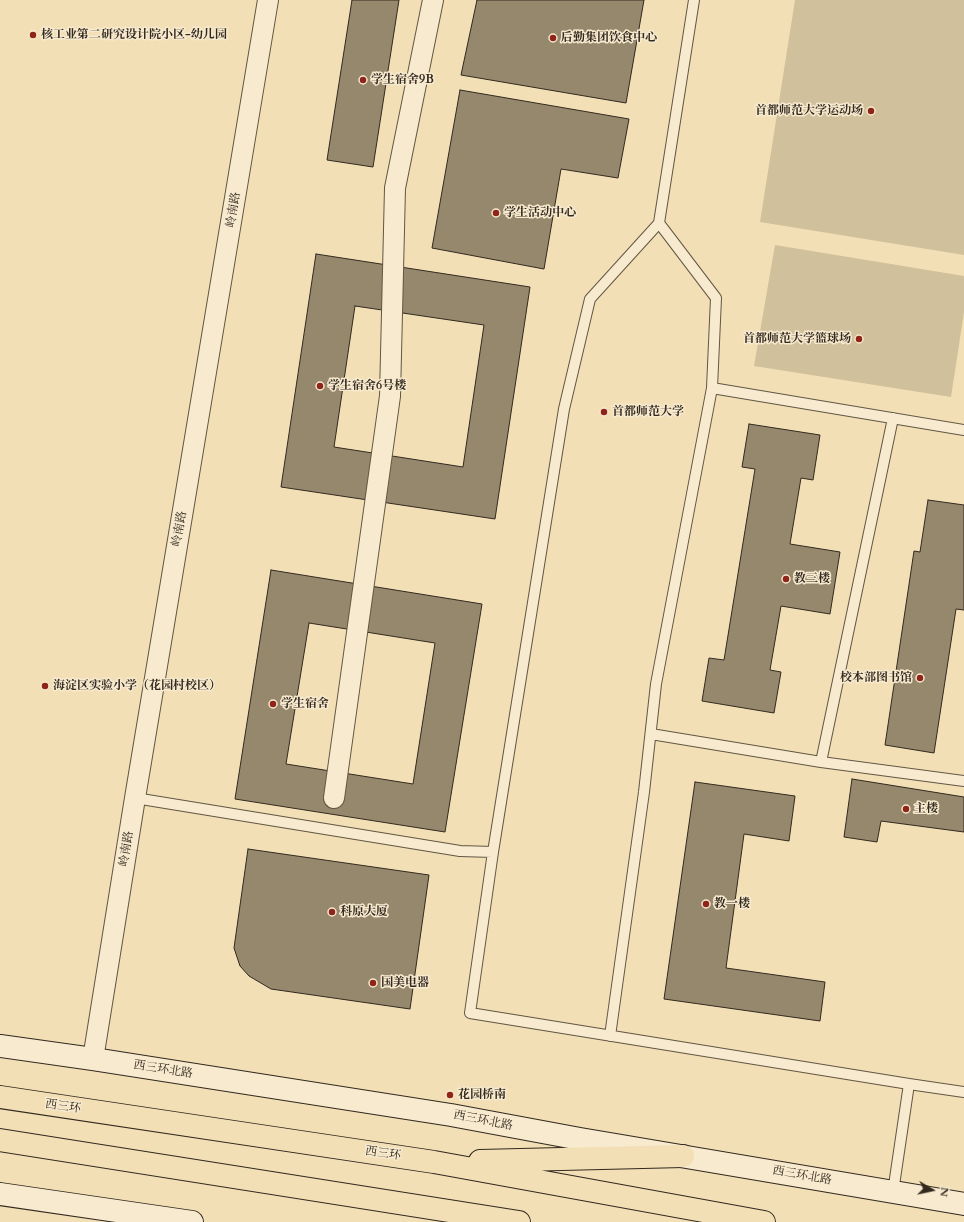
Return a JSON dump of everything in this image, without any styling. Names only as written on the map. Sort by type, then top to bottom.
[{"type":"highway","name":"西三环","points":[[0,1097],[434,1162],[764,1222]]},
{"type":"highway","points":[[0,1140],[515,1221]]},
{"type":"highway","points":[[434,1162],[683,1156]]},
{"type":"highway","points":[[490,1222],[515,1221]]},
{"type":"street","name":"岭南路","points":[[93,1059],[268,0]]},
{"type":"street","points":[[334,798],[390,396],[395,188],[433,0]]},
{"type":"street","name":"西三环北路","points":[[0,1046],[93,1059],[451,1115],[580,1139],[964,1204]]},
{"type":"street","points":[[0,1194],[66,1213],[192,1222]]},
{"type":"lane","points":[[694,0],[659,223],[590,299],[564,409],[493,852],[470,1013],[964,1092]]},
{"type":"lane","points":[[610,1036],[643,800],[656,684],[712,388],[716,298],[659,223]]},
{"type":"lane","points":[[712,388],[964,430]]},
{"type":"lane","points":[[821,762],[893,418]]},
{"type":"lane","points":[[651,734],[821,762],[964,781]]},
{"type":"lane","points":[[135,798],[460,851],[493,852]]},
{"type":"lane","points":[[893,1192],[909,1084]]},
{"type":"shaded area","name":"首都师范大学运动场","points":[[795,0],[964,0],[964,255],[760,222]]},
{"type":"shaded area","name":"首都师范大学篮球场","points":[[775,245],[964,276],[964,312],[951,397],[754,366]]},
{"type":"building","name":"学生宿舍9B","points":[[352,0],[399,0],[373,167],[327,160]]},
{"type":"building","name":"后勤集团饮食中心","points":[[477,0],[644,0],[626,103],[461,75]]},
{"type":"building","name":"学生活动中心","points":[[460,90],[629,119],[618,178],[561,169],[544,269],[432,248]]},
{"type":"building","name":"学生宿舍6号楼","points":[[316,254],[530,287],[495,519],[281,487]],"holes":[[[355,306],[484,325],[463,467],[334,447]]]},
{"type":"building","name":"教三楼","points":[[749,424],[820,435],[813,480],[801,478],[790,544],[840,552],[830,614],[781,606],[770,670],[781,672],[774,713],[702,701],[709,658],[724,660],[755,469],[742,467]]},
{"type":"building","name":"校本部图书馆","points":[[928,500],[964,505],[964,610],[956,609],[934,753],[885,745],[914,551],[920,552]]},
{"type":"building","name":"学生宿舍","points":[[271,570],[482,604],[445,832],[235,799]],"holes":[[[309,623],[435,643],[413,784],[286,764]]]},
{"type":"building","name":"主楼","points":[[852,779],[964,797],[964,832],[881,821],[877,842],[844,837]]},
{"type":"building","name":"教一楼","points":[[695,782],[795,796],[789,841],[744,834],[726,968],[825,982],[820,1021],[664,999]]},
{"type":"building","name":"科原大厦","points":[[248,849],[429,875],[410,1009],[271,989],[249,976],[240,966],[234,948]]},
{"type":"place","name":"核工业第二研究设计院小区-幼儿园","points":[[33,35]]},
{"type":"place","name":"后勤集团饮食中心","points":[[553,38]]},
{"type":"place","name":"学生宿舍9B","points":[[363,80]]},
{"type":"place","name":"首都师范大学运动场","points":[[871,111]]},
{"type":"place","name":"学生活动中心","points":[[496,213]]},
{"type":"place","name":"首都师范大学篮球场","points":[[859,339]]},
{"type":"place","name":"学生宿舍6号楼","points":[[320,386]]},
{"type":"place","name":"首都师范大学","points":[[604,412]]},
{"type":"place","name":"教三楼","points":[[786,579]]},
{"type":"place","name":"校本部图书馆","points":[[920,678]]},
{"type":"place","name":"海淀区实验小学（花园村校区）","points":[[45,686]]},
{"type":"place","name":"学生宿舍","points":[[273,704]]},
{"type":"place","name":"主楼","points":[[906,809]]},
{"type":"place","name":"教一楼","points":[[706,904]]},
{"type":"place","name":"科原大厦","points":[[332,912]]},
{"type":"place","name":"国美电器","points":[[373,983]]},
{"type":"place","name":"花园桥南","points":[[450,1095]]}]
